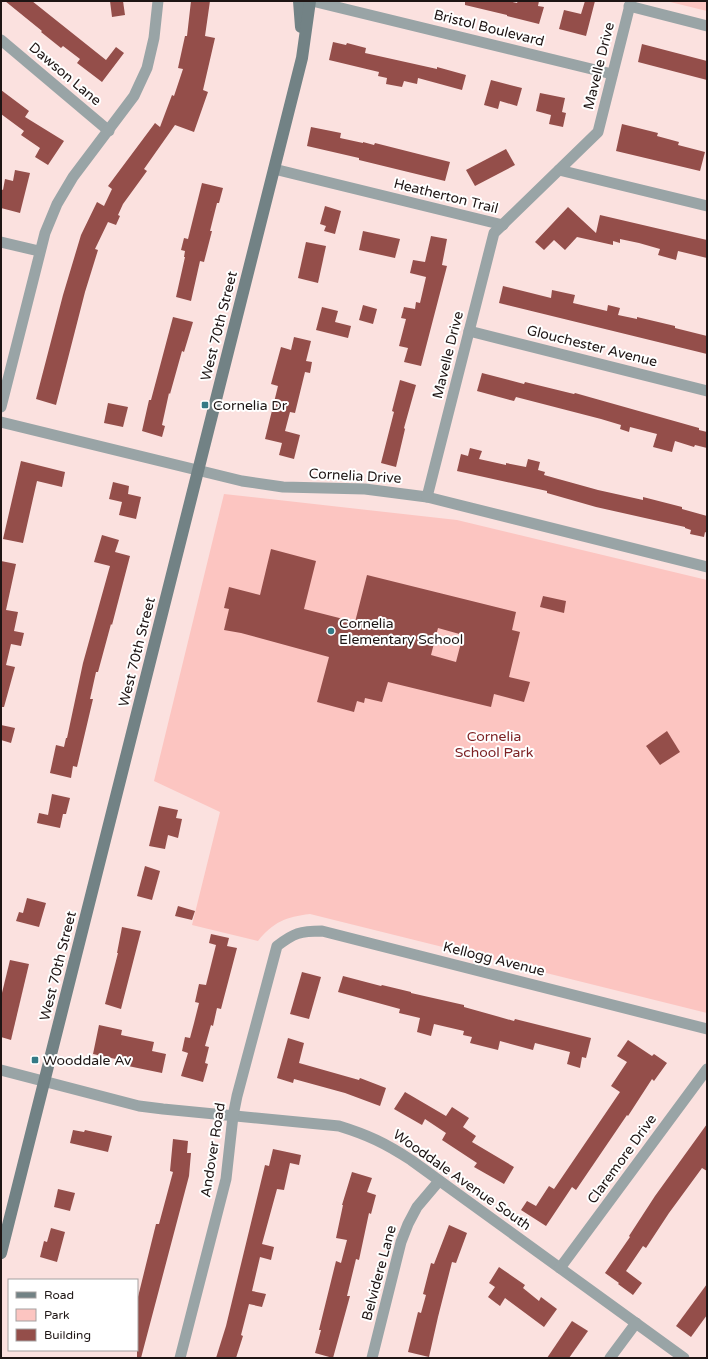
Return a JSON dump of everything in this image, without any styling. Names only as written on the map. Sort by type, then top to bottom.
[{"type":"street","points":[[1,407],[39,251],[45,233],[57,204],[73,177],[134,96],[147,68],[154,38],[158,1]]},
{"type":"street","name":"West 70th Street","points":[[299,1],[302,58]]},
{"type":"street","name":"West 70th Street","points":[[1,1253],[302,58],[311,1]]},
{"type":"street","name":"Bristol Boulevard","points":[[311,1],[612,74]]},
{"type":"street","points":[[630,4],[707,26]]},
{"type":"street","name":"Mavelle Drive","points":[[559,170],[598,132],[630,4]]},
{"type":"street","name":"Dawson Lane","points":[[1,40],[109,131]]},
{"type":"street","name":"Heatherton Trail","points":[[274,169],[503,225],[559,170]]},
{"type":"street","points":[[559,170],[707,206]]},
{"type":"street","name":"Mavelle Drive","points":[[427,496],[494,233],[503,225]]},
{"type":"street","points":[[1,242],[39,251]]},
{"type":"street","name":"Glouchester Avenue","points":[[470,331],[707,391]]},
{"type":"street","name":"Cornelia Drive","points":[[1,422],[242,481],[283,487],[338,490],[365,489],[427,496],[707,567]]},
{"type":"street","name":"Kellogg Avenue","points":[[277,946],[290,936],[305,931],[322,931],[707,1029]]},
{"type":"street","name":"Andover Road","points":[[180,1358],[224,1185],[237,1096],[277,946]]},
{"type":"street","name":"Claremore Drive","points":[[560,1268],[707,1069]]},
{"type":"street","name":"Wooddale Avenue South","points":[[1,1070],[139,1106],[339,1126],[364,1133],[389,1145],[439,1180],[684,1358]]},
{"type":"street","name":"Belvidere Lane","points":[[372,1358],[401,1242],[417,1207],[439,1180]]},
{"type":"street","points":[[610,1358],[636,1323]]},
{"type":"green space","points":[[666,1],[707,1],[707,11]]},
{"type":"green space","name":"Cornelia School Park","points":[[224,494],[457,520],[707,580],[707,1013],[310,914],[287,919],[275,925],[258,941],[192,925],[220,812],[154,781]]},
{"type":"building","points":[[5,1],[32,1],[106,60],[116,47],[124,53],[102,82],[77,63],[80,59],[63,46],[61,48]]},
{"type":"building","points":[[110,1],[123,1],[125,15],[112,17]]},
{"type":"building","points":[[191,1],[210,1],[205,36],[215,38],[203,90],[208,92],[194,132],[175,125],[144,169],[147,171],[123,204],[118,215],[120,216],[116,225],[108,222],[95,249],[98,250],[85,292],[56,405],[36,399],[63,295],[81,235],[97,202],[104,206],[112,189],[108,186],[155,123],[160,127],[172,95],[174,96],[183,69],[178,68],[185,36],[187,36]]},
{"type":"building","points":[[465,1],[508,1],[517,3],[518,1],[539,1],[538,6],[544,7],[539,24],[465,5]]},
{"type":"building","points":[[585,1],[595,1],[586,36],[559,29],[564,10],[581,14]]},
{"type":"building","points":[[333,42],[346,45],[347,43],[366,48],[365,53],[437,69],[437,67],[466,75],[462,90],[418,78],[417,84],[404,81],[402,87],[386,84],[387,78],[378,76],[379,72],[329,60]]},
{"type":"building","points":[[642,44],[707,61],[707,80],[638,62]]},
{"type":"building","points":[[491,80],[522,88],[517,106],[500,101],[498,109],[484,105]]},
{"type":"building","points":[[1,90],[29,111],[25,117],[64,141],[48,165],[35,157],[40,148],[21,135],[24,131],[1,114]]},
{"type":"building","points":[[540,93],[565,98],[562,112],[566,113],[563,127],[549,124],[551,115],[536,111]]},
{"type":"building","points":[[622,124],[658,133],[657,136],[679,142],[678,145],[705,152],[700,171],[616,151]]},
{"type":"building","points":[[311,127],[341,133],[340,138],[374,145],[375,143],[450,162],[445,181],[307,146]]},
{"type":"building","points":[[506,149],[515,165],[475,186],[466,170]]},
{"type":"building","points":[[15,170],[30,173],[20,213],[1,208],[1,189],[3,190],[5,179],[13,181]]},
{"type":"building","points":[[202,183],[223,188],[219,203],[217,203],[204,262],[200,261],[191,301],[176,297],[185,257],[185,251],[181,250],[184,238],[188,239]]},
{"type":"building","points":[[325,206],[341,211],[335,234],[324,231],[326,226],[320,224]]},
{"type":"building","points":[[568,207],[596,233],[600,215],[707,240],[707,258],[678,251],[676,260],[658,255],[660,249],[620,239],[620,243],[613,241],[613,245],[577,237],[565,250],[554,240],[544,250],[535,242]]},
{"type":"building","points":[[363,231],[400,239],[395,258],[359,250]]},
{"type":"building","points":[[431,236],[447,239],[442,265],[447,266],[421,366],[404,362],[408,348],[399,346],[406,319],[401,318],[404,307],[415,309],[416,302],[420,303],[426,277],[410,273],[413,260],[425,262]]},
{"type":"building","points":[[306,242],[326,246],[318,283],[298,278]]},
{"type":"building","points":[[503,286],[551,298],[552,290],[575,295],[573,303],[607,311],[608,305],[620,308],[618,315],[637,319],[637,317],[675,326],[675,328],[707,336],[707,354],[499,303]]},
{"type":"building","points":[[363,305],[377,309],[373,324],[359,320]]},
{"type":"building","points":[[322,307],[338,311],[335,322],[351,326],[348,338],[316,330]]},
{"type":"building","points":[[173,317],[193,322],[184,352],[182,351],[170,394],[169,393],[162,425],[165,426],[162,437],[142,431],[149,400],[151,400]]},
{"type":"building","points":[[294,337],[311,341],[306,361],[312,362],[310,373],[305,372],[295,413],[290,412],[285,431],[300,435],[294,459],[279,455],[282,443],[265,439],[278,386],[271,384],[281,347],[291,350]]},
{"type":"building","points":[[482,373],[524,384],[525,382],[575,393],[699,428],[699,430],[707,432],[707,448],[695,445],[694,447],[675,441],[672,452],[653,447],[657,434],[630,427],[629,432],[620,429],[621,425],[601,419],[516,397],[514,401],[477,391]]},
{"type":"building","points":[[400,380],[416,385],[404,428],[396,467],[381,463],[394,412],[392,411]]},
{"type":"building","points":[[108,403],[128,407],[123,427],[104,423]]},
{"type":"building","points":[[470,448],[482,451],[479,459],[506,465],[506,463],[526,467],[528,459],[540,462],[538,470],[545,472],[544,475],[598,490],[643,500],[643,497],[682,507],[682,509],[707,516],[707,533],[705,532],[704,537],[690,534],[691,530],[685,527],[596,507],[547,493],[547,491],[457,471],[461,454],[468,456]]},
{"type":"building","points":[[21,461],[65,472],[62,487],[37,481],[23,543],[3,539]]},
{"type":"building","points":[[113,482],[129,486],[128,494],[141,497],[136,519],[119,515],[122,502],[109,499]]},
{"type":"building","points":[[102,535],[119,540],[115,552],[130,556],[112,625],[111,624],[98,672],[96,672],[90,699],[93,699],[77,767],[73,766],[71,778],[50,773],[56,745],[64,747],[67,738],[83,663],[110,566],[94,562]]},
{"type":"building","name":"Cornelia Elementary School","points":[[271,549],[316,561],[304,609],[355,622],[367,575],[516,612],[512,630],[520,632],[509,677],[530,682],[524,702],[494,694],[491,707],[388,682],[382,702],[365,698],[364,703],[357,701],[354,712],[317,702],[329,657],[241,633],[224,630],[229,609],[224,608],[229,587],[260,595]],"holes":[[[438,628],[463,635],[456,662],[431,655]]]},
{"type":"building","points":[[1,561],[16,564],[6,610],[18,612],[14,631],[24,633],[21,646],[11,644],[6,665],[15,667],[4,707],[1,707]]},
{"type":"building","points":[[543,596],[566,601],[564,613],[540,607]]},
{"type":"building","points":[[1,725],[15,728],[11,743],[1,740]]},
{"type":"building","points":[[667,731],[680,752],[660,765],[646,746]]},
{"type":"building","points":[[52,794],[70,798],[66,814],[63,814],[60,828],[37,823],[39,813],[48,815]]},
{"type":"building","points":[[159,806],[178,810],[176,818],[182,819],[178,838],[168,835],[165,849],[149,846]]},
{"type":"building","points":[[145,866],[160,871],[152,900],[137,896]]},
{"type":"building","points":[[27,898],[46,903],[39,927],[16,921],[19,912],[23,913]]},
{"type":"building","points":[[178,906],[195,911],[192,920],[175,916]]},
{"type":"building","points":[[122,927],[141,931],[121,1009],[105,1004],[118,953]]},
{"type":"building","points":[[211,934],[229,938],[227,946],[237,948],[221,1009],[217,1008],[213,1026],[211,1025],[205,1046],[209,1047],[205,1063],[208,1064],[203,1082],[181,1076],[188,1053],[182,1051],[185,1037],[190,1038],[194,1023],[199,1003],[195,1002],[199,984],[206,985],[216,945],[209,943]]},
{"type":"building","points":[[10,960],[29,964],[11,1040],[1,1037],[1,997]]},
{"type":"building","points":[[302,972],[321,977],[309,1019],[290,1014]]},
{"type":"building","points":[[343,976],[464,1005],[464,1007],[514,1021],[515,1019],[591,1038],[586,1058],[582,1057],[580,1068],[567,1064],[570,1052],[535,1043],[533,1050],[500,1041],[498,1050],[470,1043],[472,1037],[463,1035],[464,1031],[434,1024],[431,1036],[417,1032],[420,1018],[399,1013],[400,1009],[338,992]]},
{"type":"building","points":[[99,1025],[122,1030],[121,1035],[154,1042],[152,1051],[166,1054],[162,1073],[128,1066],[129,1062],[93,1054]]},
{"type":"building","points":[[288,1038],[304,1043],[299,1063],[359,1080],[360,1078],[386,1088],[380,1106],[345,1093],[294,1079],[293,1083],[277,1078]]},
{"type":"building","points":[[628,1040],[652,1056],[654,1054],[667,1063],[654,1081],[652,1079],[576,1190],[572,1187],[546,1226],[521,1210],[527,1201],[536,1206],[549,1186],[554,1189],[620,1092],[611,1086],[627,1062],[617,1056]]},
{"type":"building","points":[[405,1092],[446,1116],[452,1107],[469,1118],[463,1127],[476,1136],[472,1142],[514,1167],[504,1184],[474,1167],[477,1163],[442,1140],[446,1133],[425,1119],[422,1125],[394,1109]]},
{"type":"building","points":[[707,1124],[707,1171],[702,1168],[669,1213],[646,1248],[643,1246],[626,1271],[642,1283],[633,1295],[605,1273],[630,1237],[629,1236],[655,1196]]},
{"type":"building","points":[[73,1130],[84,1132],[85,1130],[112,1136],[108,1152],[70,1143]]},
{"type":"building","points":[[173,1139],[188,1141],[187,1153],[191,1153],[189,1176],[141,1358],[137,1358],[138,1297],[156,1224],[159,1224],[173,1172],[170,1171]]},
{"type":"building","points":[[273,1149],[301,1155],[299,1165],[290,1163],[284,1190],[277,1189],[262,1244],[274,1247],[271,1260],[260,1257],[252,1291],[266,1294],[262,1307],[249,1304],[241,1335],[243,1336],[236,1358],[216,1358],[226,1326],[265,1165],[269,1166]]},
{"type":"building","points":[[352,1172],[372,1178],[367,1192],[376,1195],[371,1214],[369,1213],[359,1260],[356,1259],[347,1296],[350,1296],[333,1358],[315,1353],[321,1330],[319,1330],[336,1261],[341,1263],[347,1240],[336,1238],[342,1205]]},
{"type":"building","points":[[58,1189],[75,1193],[70,1211],[54,1207]]},
{"type":"building","points":[[449,1225],[467,1233],[456,1263],[452,1262],[429,1357],[408,1352],[418,1312],[421,1313],[426,1295],[423,1294],[431,1263],[434,1264]]},
{"type":"building","points":[[51,1228],[65,1232],[57,1262],[40,1257],[44,1241],[47,1242]]},
{"type":"building","points":[[499,1267],[525,1285],[523,1288],[539,1301],[541,1297],[557,1309],[544,1327],[505,1298],[500,1306],[488,1297],[495,1287],[489,1283]]},
{"type":"building","points":[[707,1284],[707,1315],[691,1337],[676,1326]]},
{"type":"building","points":[[572,1321],[588,1331],[569,1358],[547,1358]]},
{"type":"place","name":"Cornelia Dr","points":[[205,405]]},
{"type":"place","name":"Cornelia Elementary School","points":[[331,631]]},
{"type":"place","name":"Wooddale Av","points":[[35,1060]]}]
